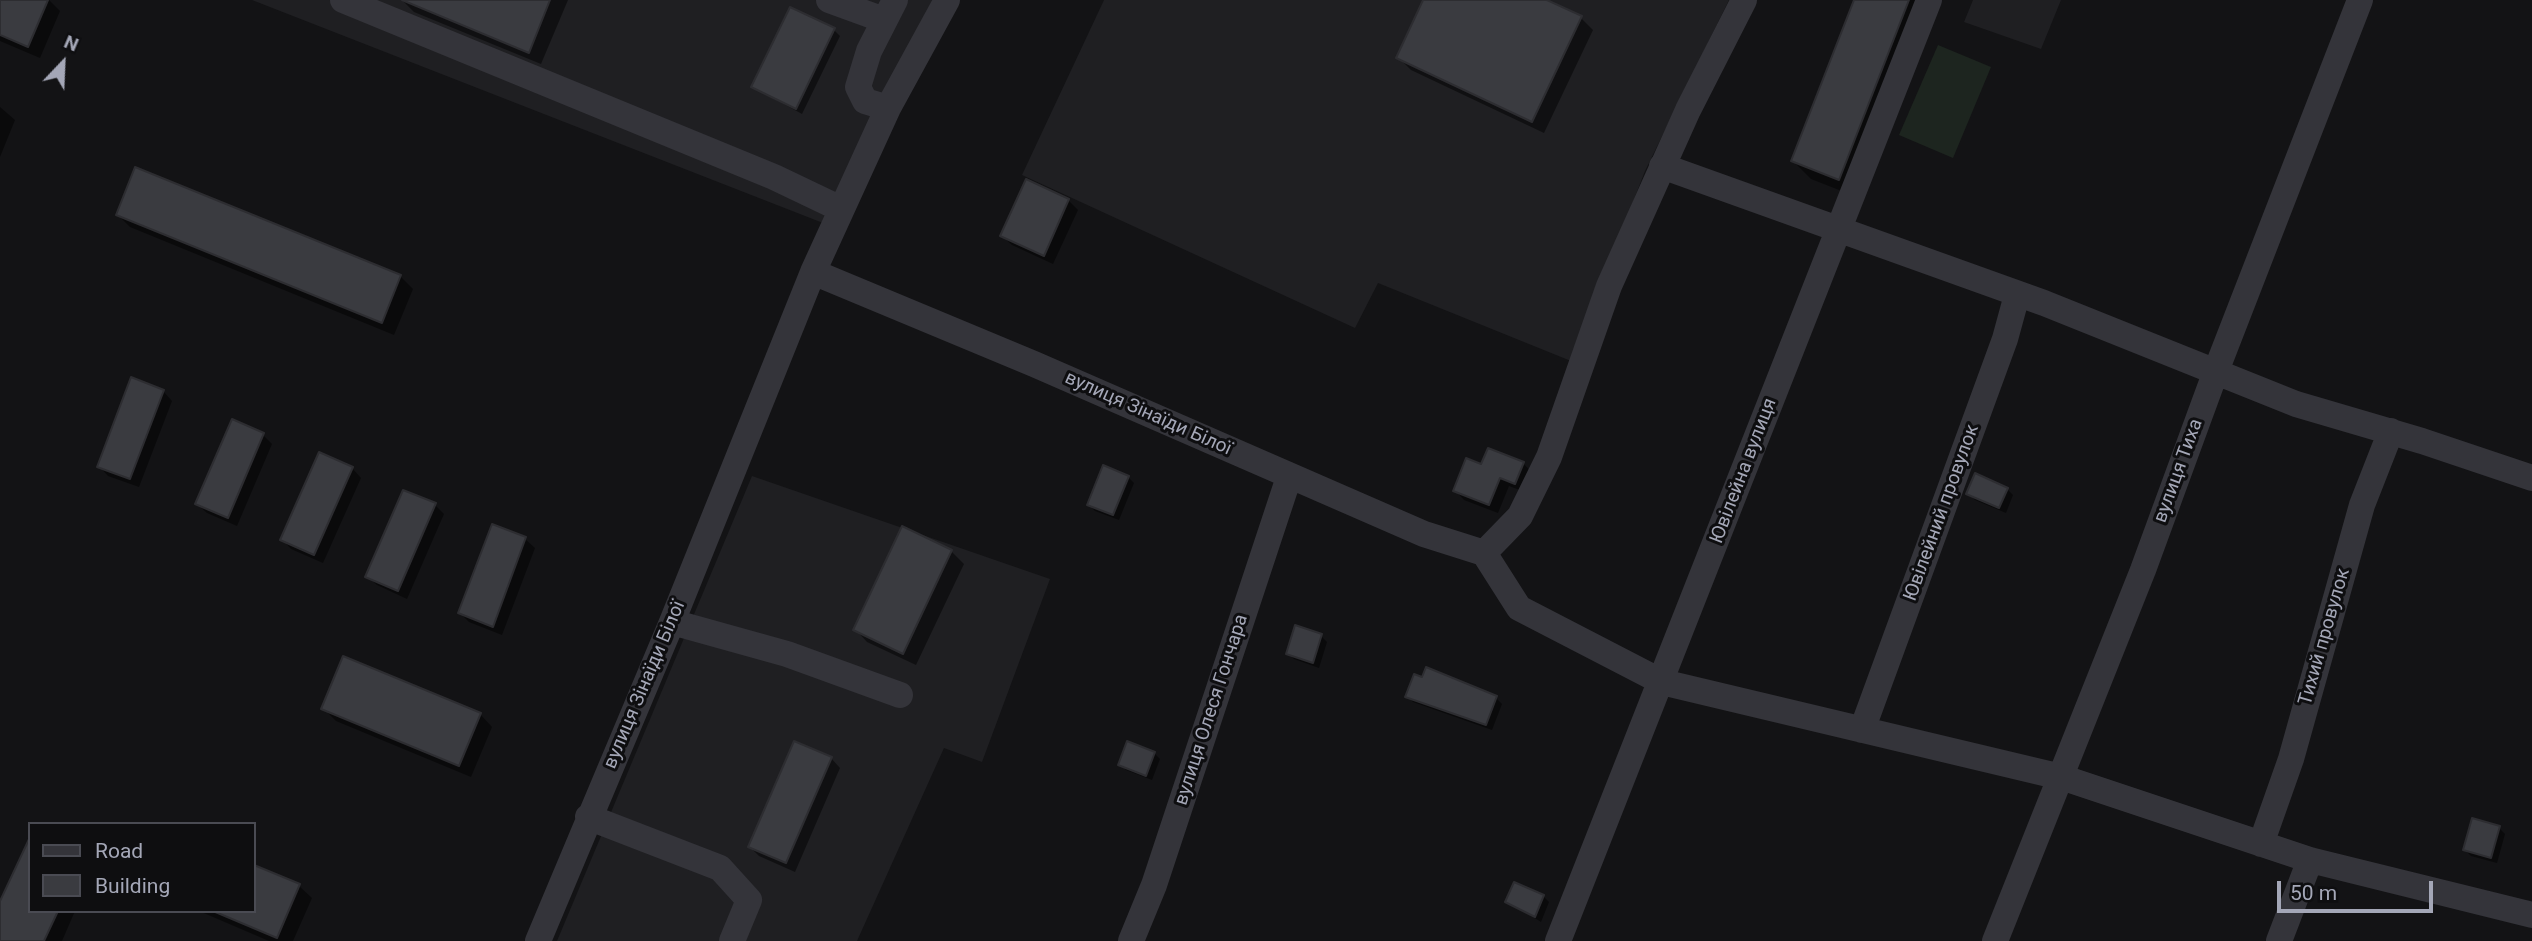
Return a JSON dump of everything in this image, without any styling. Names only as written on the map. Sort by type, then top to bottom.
[{"type":"street","points":[[343,0],[749,166],[841,209]]},
{"type":"street","points":[[830,0],[890,10],[869,51],[858,86],[865,101],[888,108]]},
{"type":"street","name":"вулиця Зінаїди Білої","points":[[538,941],[672,622],[813,272],[888,108],[947,0]]},
{"type":"street","points":[[1744,0],[1662,166],[1609,286],[1549,457],[1520,516],[1484,552],[1519,608],[1662,682],[2061,778],[2310,860],[2532,915]]},
{"type":"street","name":"Ювілейна вулиця","points":[[1558,941],[1928,0]]},
{"type":"street","name":"вулиця Тиха","points":[[1995,941],[2143,570],[2216,371],[2360,0]]},
{"type":"street","points":[[1662,166],[2017,295],[2296,404],[2390,431],[2532,478]]},
{"type":"street","name":"вулиця Зінаїди Білої","points":[[813,272],[1034,364],[1424,534],[1484,552]]},
{"type":"street","name":"Ювілейний провулок","points":[[1861,730],[2005,339],[2017,295]]},
{"type":"street","name":"Тихий провулок","points":[[2262,844],[2291,759],[2362,505],[2390,431]]},
{"type":"street","name":"вулиця Олеся Гончара","points":[[1131,941],[1154,885],[1289,477]]},
{"type":"street","points":[[672,622],[787,654],[900,695]]},
{"type":"street","points":[[588,817],[720,868],[749,900],[732,941]]},
{"type":"street","points":[[2279,941],[2310,860]]},
{"type":"shaded area","points":[[252,0],[936,0],[823,223]]},
{"type":"shaded area","points":[[1104,0],[1729,0],[1645,171],[1571,361],[1378,283],[1355,328],[1022,175]]},
{"type":"shaded area","points":[[1973,0],[2061,0],[2041,49],[1964,22]]},
{"type":"shaded area","points":[[1938,45],[1991,67],[1953,158],[1899,135]]},
{"type":"shaded area","points":[[752,476],[1050,579],[982,762],[944,748],[857,941],[557,941]]},
{"type":"building","points":[[0,0],[48,0],[28,47],[0,35]]},
{"type":"building","points":[[402,0],[550,0],[529,53]]},
{"type":"building","points":[[1423,0],[1547,0],[1582,16],[1532,122],[1396,58]]},
{"type":"building","points":[[1854,0],[1909,0],[1839,180],[1791,161]]},
{"type":"building","points":[[790,7],[835,28],[796,109],[751,87]]},
{"type":"building","points":[[135,167],[401,275],[382,323],[116,215]]},
{"type":"building","points":[[1026,179],[1069,199],[1044,256],[1000,236]]},
{"type":"building","points":[[131,377],[164,390],[130,479],[97,467]]},
{"type":"building","points":[[232,419],[264,433],[228,518],[195,504]]},
{"type":"building","points":[[1488,448],[1524,462],[1515,484],[1500,478],[1489,505],[1453,491],[1466,458],[1481,464]]},
{"type":"building","points":[[319,452],[353,467],[314,555],[280,540]]},
{"type":"building","points":[[1103,465],[1129,476],[1113,515],[1087,505]]},
{"type":"building","points":[[1975,473],[2008,488],[1999,508],[1966,494]]},
{"type":"building","points":[[403,490],[436,503],[398,591],[365,577]]},
{"type":"building","points":[[492,524],[526,537],[493,627],[458,613]]},
{"type":"building","points":[[902,526],[952,550],[903,654],[853,630]]},
{"type":"building","points":[[1295,625],[1322,634],[1313,663],[1286,654]]},
{"type":"building","points":[[343,656],[481,713],[459,766],[321,709]]},
{"type":"building","points":[[1426,667],[1497,696],[1486,725],[1405,697],[1414,674],[1422,677]]},
{"type":"building","points":[[794,741],[832,757],[786,863],[748,847]]},
{"type":"building","points":[[1127,741],[1155,752],[1146,776],[1118,765]]},
{"type":"building","points":[[2472,818],[2500,826],[2491,858],[2463,850]]},
{"type":"building","points":[[28,841],[28,913],[57,913],[44,941],[0,941],[0,901]]},
{"type":"building","points":[[256,866],[300,884],[277,938],[218,913],[256,913]]},
{"type":"building","points":[[1514,882],[1544,895],[1535,917],[1505,902]]}]
